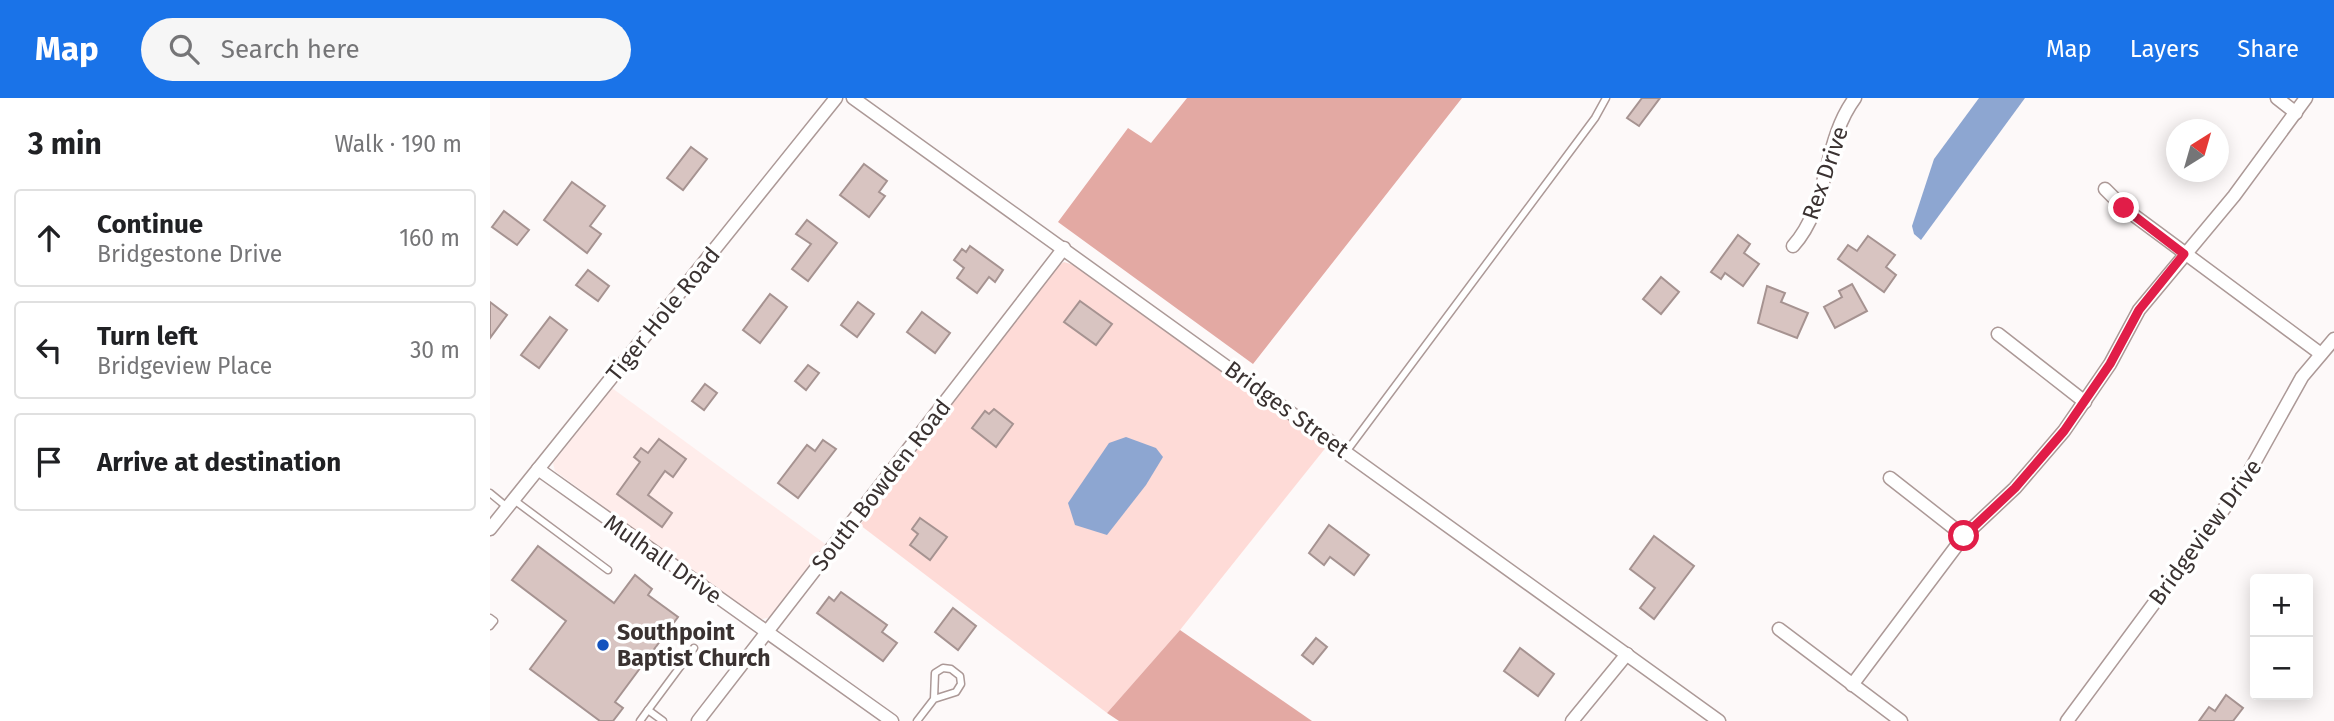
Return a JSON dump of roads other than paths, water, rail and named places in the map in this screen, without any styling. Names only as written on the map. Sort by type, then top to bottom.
[{"type":"street","name":"Tiger Hole Road","points":[[490,529],[836,98]]},
{"type":"street","name":"Bridges Street","points":[[853,98],[1720,721]]},
{"type":"street","name":"Rex Drive","points":[[1793,246],[1812,221],[1836,132],[1855,98]]},
{"type":"street","points":[[2277,98],[2296,113]]},
{"type":"street","points":[[1852,685],[1964,536],[2015,488],[2085,402],[2139,310],[2234,196],[2306,98]]},
{"type":"street","points":[[2105,189],[2124,208],[2184,254],[2321,354]]},
{"type":"street","name":"South Bowden Road","points":[[698,721],[1064,248]]},
{"type":"street","points":[[1998,334],[2085,402]]},
{"type":"street","name":"Bridgeview Drive","points":[[2067,721],[2243,483],[2259,458],[2288,400],[2334,339]]},
{"type":"street","name":"Mulhall Drive","points":[[538,469],[892,721]]},
{"type":"street","points":[[1890,478],[1964,536]]},
{"type":"street","points":[[1779,629],[1901,721]]},
{"type":"street","points":[[1572,721],[1627,654]]},
{"type":"lane","points":[[1346,452],[1595,118],[1606,98]]},
{"type":"lane","points":[[490,493],[511,504],[608,569]]},
{"type":"lane","points":[[490,618],[494,621],[490,626]]},
{"type":"lane","points":[[640,721],[694,648]]},
{"type":"lane","points":[[917,721],[934,699],[956,692],[961,684],[960,676],[951,669],[943,668],[935,674],[934,699]]},
{"type":"lane","points":[[648,710],[663,721]]},
{"type":"water","points":[[1979,98],[2025,98],[1921,240],[1914,234],[1912,226],[1934,159]]},
{"type":"water","points":[[1126,437],[1156,448],[1163,457],[1146,485],[1107,535],[1075,525],[1068,503],[1109,443]]},
{"type":"place","name":"Southpoint Baptist Church","points":[[603,645]]}]
